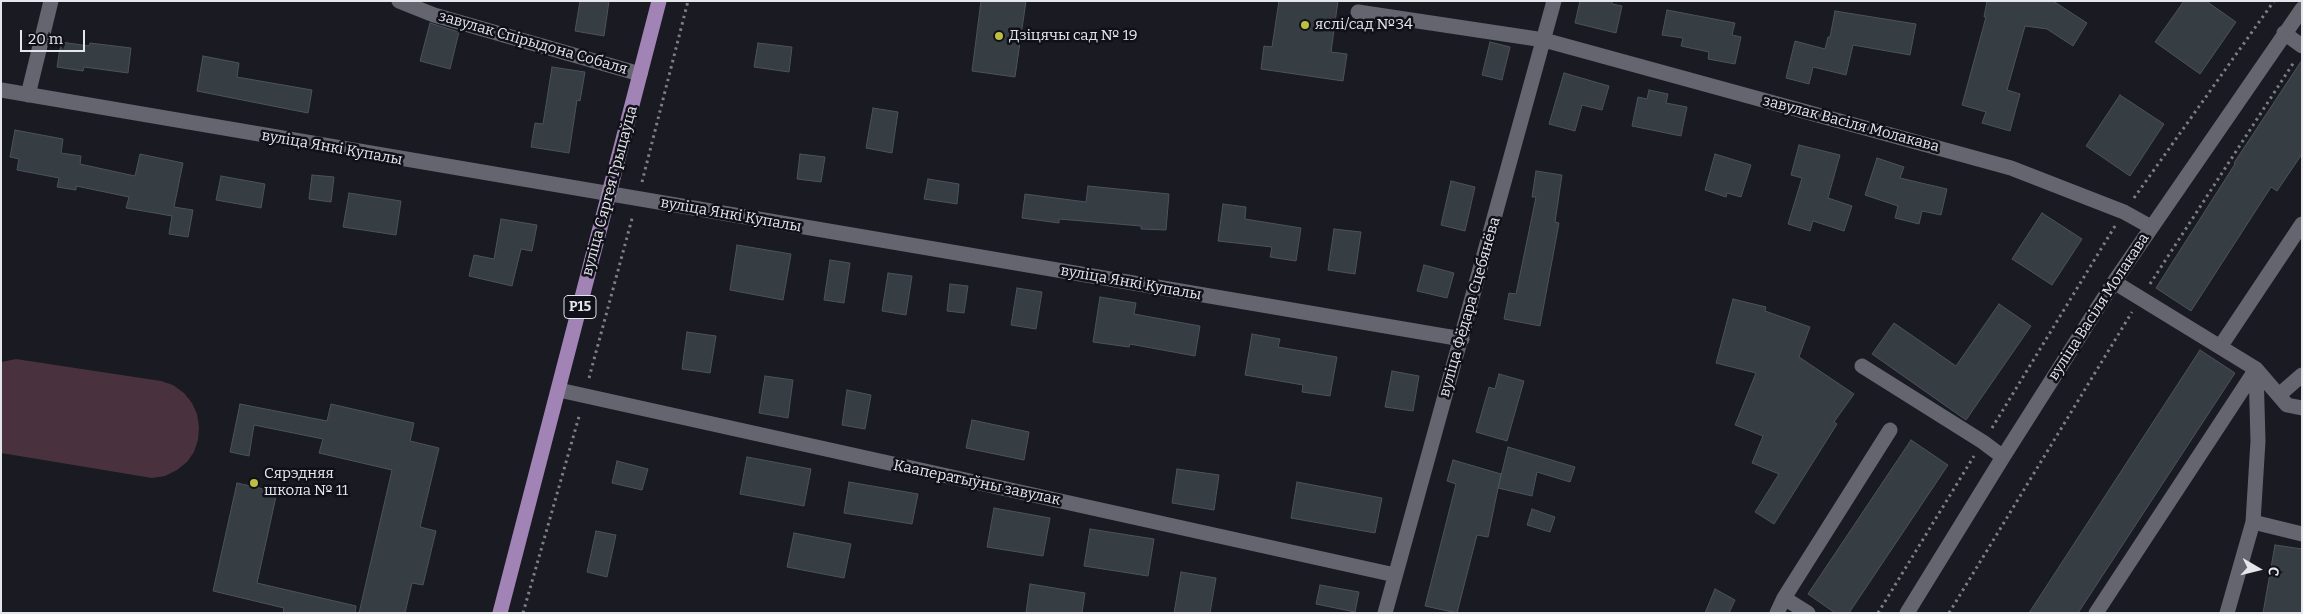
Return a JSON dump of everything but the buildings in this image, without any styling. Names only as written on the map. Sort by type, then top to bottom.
[{"type":"main road","name":"вуліца Сяргея Грыцаўца","points":[[500,613],[659,1]]},
{"type":"street","points":[[28,95],[51,1]]},
{"type":"street","name":"завулак Спірыдона Собаля","points":[[399,1],[434,15],[640,74]]},
{"type":"street","name":"вуліца Фёдара Сцебянёва","points":[[1385,613],[1554,1]]},
{"type":"street","name":"вуліца Васіля Молакава","points":[[1908,613],[2002,457],[2114,282],[2302,9]]},
{"type":"street","name":"завулак Васіля Молакава","points":[[1358,12],[1544,40],[2011,168],[2124,212],[2151,227]]},
{"type":"street","points":[[2284,34],[2299,52]]},
{"type":"street","name":"вуліца Янкі Купалы","points":[[1,90],[1462,339]]},
{"type":"street","points":[[2220,347],[2302,224]]},
{"type":"street","points":[[2114,282],[2256,369],[2287,405],[2302,408]]},
{"type":"street","points":[[1862,366],[1983,442],[2002,457]]},
{"type":"street","points":[[2227,613],[2253,522],[2258,441],[2256,369]]},
{"type":"street","points":[[2096,613],[2256,369]]},
{"type":"street","points":[[2279,396],[2302,375]]},
{"type":"street","name":"Кааператыўны завулак","points":[[559,390],[1395,575]]},
{"type":"street","points":[[1777,613],[1784,598],[1890,430]]},
{"type":"street","points":[[2253,522],[2302,534]]},
{"type":"street","points":[[1784,598],[1808,613]]},
{"type":"path","points":[[522,613],[584,396],[688,1]]},
{"type":"path","points":[[1878,613],[2124,212],[2274,1]]},
{"type":"path","points":[[1949,613],[2141,299],[2299,52]]},
{"type":"shaded area","points":[[16,359],[161,381],[173,385],[184,393],[192,403],[197,414],[198,440],[194,452],[187,462],[177,470],[165,476],[152,478],[1,453],[1,362]]},
{"type":"place","name":"яслі/сад №34","points":[[1305,25]]},
{"type":"place","name":"Дзіцячы сад № 19","points":[[999,36]]},
{"type":"place","name":"Сярэдняя школа № 11","points":[[254,483]]}]
